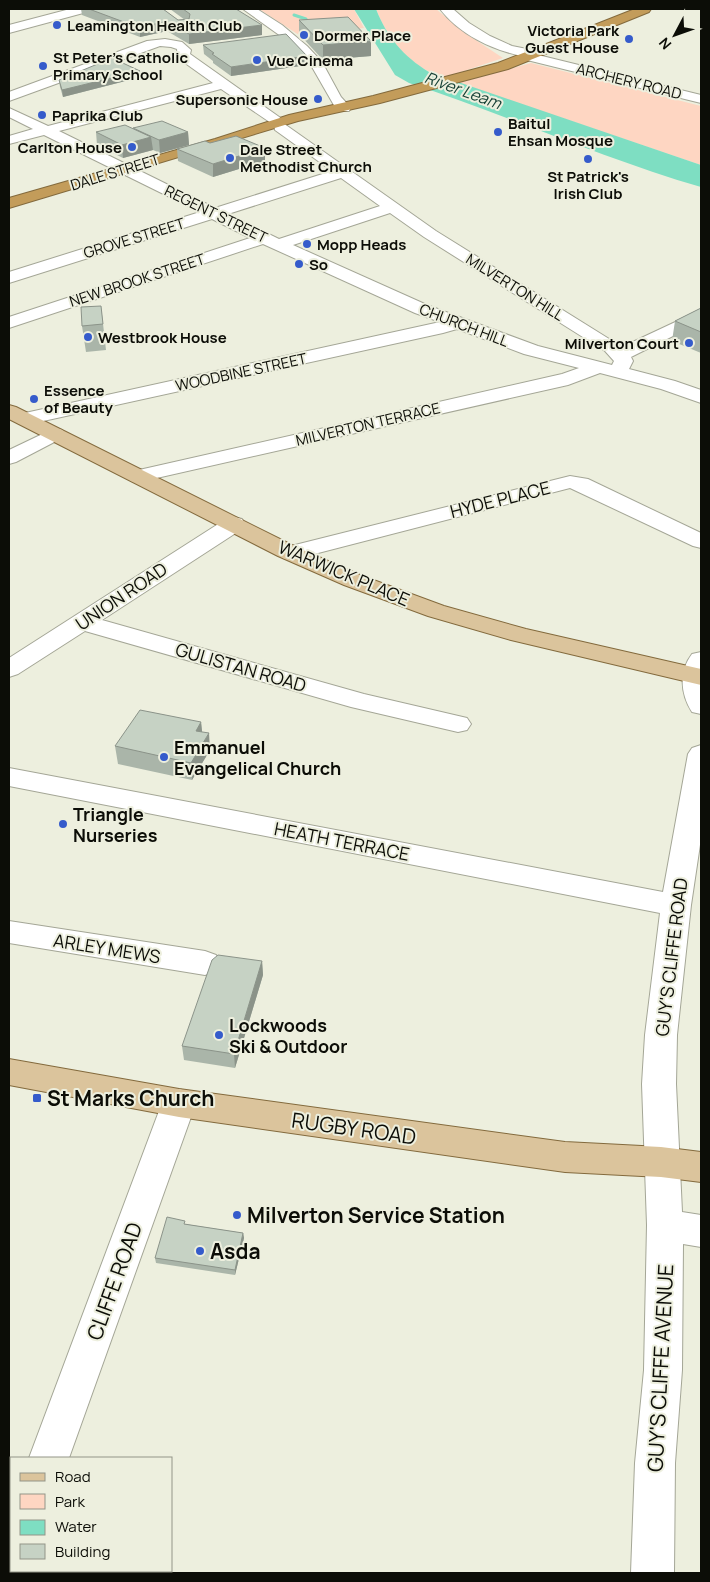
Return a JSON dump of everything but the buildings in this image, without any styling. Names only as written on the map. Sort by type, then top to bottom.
[{"type":"highway","name":"DALE STREET","points":[[9,203],[328,111],[465,77],[645,9]]},
{"type":"main road","name":"WARWICK PLACE","points":[[17,415],[291,553],[352,580],[436,611],[520,635],[699,670]]},
{"type":"main road","name":"RUGBY ROAD","points":[[9,1072],[179,1103],[565,1157],[661,1162],[701,1167]]},
{"type":"street","points":[[9,29],[83,9]]},
{"type":"street","points":[[249,9],[292,37],[317,65],[336,100],[344,108]]},
{"type":"street","name":"ARCHERY ROAD","points":[[446,9],[484,38],[498,46],[701,99]]},
{"type":"street","points":[[270,40],[292,37]]},
{"type":"street","name":"MILVERTON HILL","points":[[9,96],[151,44],[172,43],[191,49],[183,55],[392,207],[470,260],[606,343],[619,364]]},
{"type":"street","points":[[674,92],[692,83]]},
{"type":"street","points":[[9,140],[223,84]]},
{"type":"street","name":"REGENT STREET","points":[[9,112],[214,214],[316,262]]},
{"type":"street","name":"GROVE STREET","points":[[9,278],[344,172]]},
{"type":"street","name":"NEW BROOK STREET","points":[[9,323],[272,241],[392,207]]},
{"type":"street","name":"CHURCH HILL","points":[[316,262],[455,323],[531,350],[597,368],[619,364],[668,386],[701,397]]},
{"type":"street","points":[[619,364],[701,315]]},
{"type":"street","name":"WOODBINE STREET","points":[[17,415],[438,329],[455,323]]},
{"type":"street","name":"MILVERTON TERRACE","points":[[139,476],[568,379],[597,368]]},
{"type":"street","points":[[9,458],[55,434]]},
{"type":"street","name":"HYDE PLACE","points":[[291,553],[570,482],[580,484],[701,541]]},
{"type":"street","name":"UNION ROAD","points":[[9,669],[234,524]]},
{"type":"street","name":"GULISTAN ROAD","points":[[82,622],[395,720],[458,724]]},
{"type":"street","points":[[699,670],[701,706]]},
{"type":"street","name":"GUY'S CLIFFE ROAD","points":[[661,1162],[660,1035],[666,1005],[676,905],[694,834],[701,754]]},
{"type":"street","name":"HEATH TERRACE","points":[[9,777],[676,905]]},
{"type":"street","name":"ARLEY MEWS","points":[[9,932],[205,963]]},
{"type":"street","name":"CLIFFE ROAD","points":[[49,1457],[179,1103]]},
{"type":"street","name":"GUY'S CLIFFE AVENUE","points":[[652,1573],[655,1463],[663,1370],[665,1225],[661,1162]]},
{"type":"street","points":[[665,1225],[701,1231]]},
{"type":"green space","points":[[259,9],[354,9],[364,28],[299,35]]},
{"type":"green space","points":[[376,9],[436,9],[465,33],[503,58],[443,78],[420,66],[402,51],[387,32]]},
{"type":"green space","points":[[531,63],[701,106],[701,165],[458,83]]},
{"type":"water","name":"River Leam","points":[[354,9],[376,9],[385,28],[397,45],[411,59],[429,72],[701,165],[701,187],[627,163],[409,83],[395,75]]},
{"type":"waterway","points":[[294,15],[306,19]]},
{"type":"place","name":"Leamington Health Club","points":[[57,25]]},
{"type":"place","name":"Dormer Place","points":[[304,35]]},
{"type":"place","name":"Victoria Park Guest House","points":[[629,39]]},
{"type":"place","name":"Vue Cinema","points":[[257,60]]},
{"type":"place","name":"St Peter's Catholic Primary School","points":[[43,66]]},
{"type":"place","name":"Supersonic House","points":[[318,99]]},
{"type":"place","name":"Paprika Club","points":[[42,115]]},
{"type":"place","name":"Baitul Ehsan Mosque","points":[[498,132]]},
{"type":"place","name":"Carlton House","points":[[132,147]]},
{"type":"place","name":"Dale Street Methodist Church","points":[[230,158]]},
{"type":"place","name":"St Patrick's Irish Club","points":[[588,159]]},
{"type":"place","name":"Mopp Heads","points":[[307,244]]},
{"type":"place","name":"So","points":[[299,264]]},
{"type":"place","name":"Westbrook House","points":[[88,337]]},
{"type":"place","name":"Milverton Court","points":[[689,343]]},
{"type":"place","name":"Essence of Beauty","points":[[34,399]]},
{"type":"place","name":"Emmanuel Evangelical Church","points":[[164,757]]},
{"type":"place","name":"Triangle Nurseries","points":[[63,824]]},
{"type":"place","name":"Lockwoods Ski & Outdoor","points":[[219,1035]]},
{"type":"place","name":"St Marks Church","points":[[37,1098]]},
{"type":"place","name":"Milverton Service Station","points":[[237,1215]]},
{"type":"place","name":"Asda","points":[[200,1251]]}]
